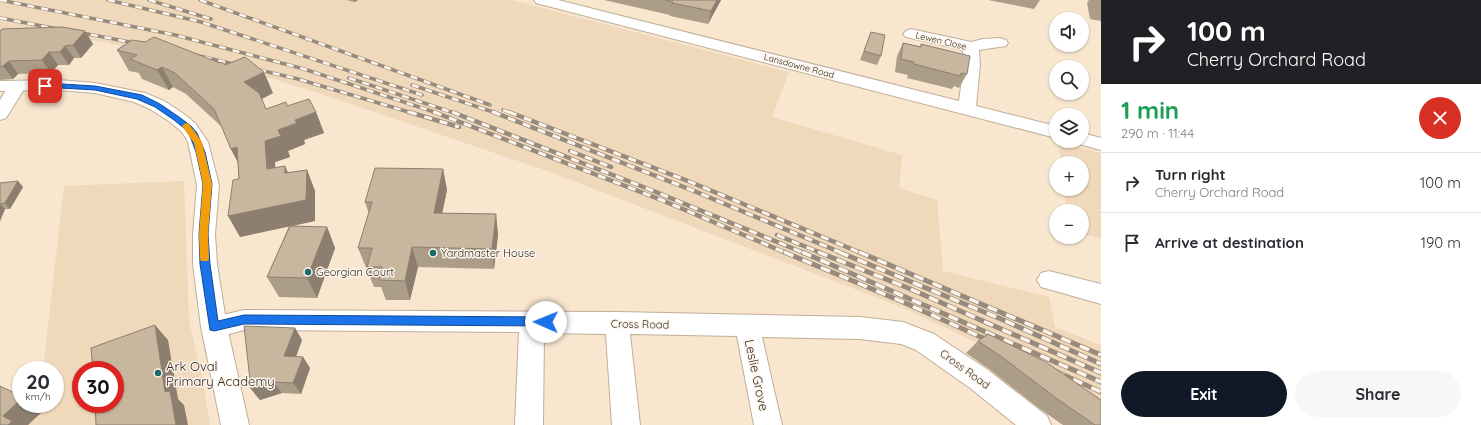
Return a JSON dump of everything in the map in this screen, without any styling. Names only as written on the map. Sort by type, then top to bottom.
[{"type":"street","name":"Lansdowne Road","points":[[541,0],[1049,130]]},
{"type":"street","name":"Lewen Close","points":[[911,34],[971,47],[1000,43]]},
{"type":"street","name":"Lewen Close","points":[[967,110],[972,65],[971,47]]},
{"type":"street","points":[[0,114],[8,86],[59,85],[95,88],[139,97],[157,105],[188,127],[198,142],[208,184],[204,234],[205,264],[214,327],[235,425]]},
{"type":"street","points":[[1089,141],[1101,144]]},
{"type":"street","points":[[1049,280],[1101,294]]},
{"type":"street","name":"Cross Road","points":[[214,327],[244,320],[532,322],[860,328],[895,332],[915,337],[934,348],[979,379],[1037,425]]},
{"type":"street","points":[[529,425],[532,322]]},
{"type":"street","points":[[617,323],[626,425]]},
{"type":"street","name":"Leslie Grove","points":[[746,326],[768,425]]},
{"type":"shaded area","points":[[0,0],[512,0],[789,72],[772,117],[902,155],[899,188],[937,200],[943,271],[1049,297],[1055,327],[1101,345],[1101,401],[899,306],[542,169],[318,93],[269,78],[99,41],[19,33],[0,39]]},
{"type":"shaded area","points":[[1060,148],[1082,148],[1101,153],[1101,238],[1089,235],[1089,204],[1065,204],[1065,196],[1089,196],[1089,156],[1060,156]]},
{"type":"shaded area","points":[[184,181],[189,321],[202,376],[210,425],[0,425],[0,396],[12,393],[12,413],[64,413],[64,361],[44,361],[64,186]]},
{"type":"building","points":[[665,0],[717,0],[711,11],[672,3],[673,2]]},
{"type":"building","points":[[62,27],[85,31],[73,45],[65,46],[60,52],[49,52],[42,60],[9,61],[0,67],[0,31],[2,29]]},
{"type":"building","points":[[871,32],[885,35],[881,56],[864,51]]},
{"type":"building","points":[[154,37],[220,63],[222,62],[225,65],[245,57],[264,72],[244,82],[259,93],[266,109],[286,102],[287,106],[309,99],[316,112],[295,120],[297,123],[278,130],[281,136],[265,141],[267,169],[285,166],[285,173],[307,170],[306,200],[228,216],[233,180],[239,179],[237,147],[231,149],[214,109],[175,73],[162,67],[157,70],[130,59],[137,55],[117,50],[132,40],[145,42]]},
{"type":"building","points":[[903,43],[921,47],[921,44],[970,56],[967,74],[961,73],[960,76],[914,64],[914,62],[901,59]]},
{"type":"building","points":[[375,168],[443,169],[434,213],[496,214],[492,249],[412,247],[405,281],[379,280],[382,267],[367,267],[372,248],[358,248],[372,202],[365,202]]},
{"type":"building","points":[[18,181],[5,203],[0,204],[0,183]]},
{"type":"building","points":[[290,226],[327,227],[307,278],[267,277]]},
{"type":"building","points":[[155,325],[165,392],[170,391],[176,425],[96,425],[95,413],[124,413],[124,361],[92,361],[91,348]]},
{"type":"building","points":[[244,326],[295,328],[284,356],[303,357],[293,383],[274,382],[251,389]]},
{"type":"building","points":[[988,334],[1046,362],[1101,400],[1101,425],[1095,425],[978,341]]},
{"type":"building","points":[[0,386],[12,392],[12,408],[3,416],[12,421],[8,425],[0,425]]},
{"type":"railway","points":[[0,0],[175,35],[304,69],[434,112]]},
{"type":"railway","points":[[108,0],[201,22],[422,95]]},
{"type":"railway","points":[[149,0],[211,19]]},
{"type":"railway","points":[[200,0],[490,105]]},
{"type":"railway","points":[[0,18],[63,30]]},
{"type":"railway","points":[[77,32],[140,44]]},
{"type":"railway","points":[[191,54],[298,79],[412,113]]},
{"type":"railway","points":[[349,78],[454,113]]},
{"type":"railway","points":[[412,85],[493,112]]},
{"type":"railway","points":[[503,110],[511,113]]},
{"type":"railway","points":[[409,112],[459,127]]},
{"type":"railway","points":[[434,112],[664,201],[786,253]]},
{"type":"railway","points":[[452,112],[651,190],[804,253]]},
{"type":"railway","points":[[493,112],[694,191],[842,253]]},
{"type":"railway","points":[[509,112],[688,181],[861,253]]},
{"type":"railway","points":[[570,151],[611,167]]},
{"type":"railway","points":[[777,235],[821,253]]},
{"type":"railway","points":[[784,252],[903,302],[992,342]]},
{"type":"railway","points":[[802,252],[1101,382]]},
{"type":"railway","points":[[818,252],[908,288],[1101,373]]},
{"type":"railway","points":[[839,252],[1001,319],[1101,364]]},
{"type":"railway","points":[[859,252],[1101,355]]},
{"type":"railway","points":[[1055,371],[1101,392]]},
{"type":"slow traffic","points":[[186,126],[198,142],[208,184],[204,234],[205,259]]},
{"type":"place","name":"Yardmaster House","points":[[433,253]]},
{"type":"place","name":"Georgian Court","points":[[308,272]]},
{"type":"place","name":"Ark Oval Primary Academy","points":[[158,373]]},
{"type":"route","points":[[45,86],[59,85],[95,88],[139,97],[157,105],[177,118],[188,127],[194,135],[198,142],[208,184],[204,234],[205,264],[214,327],[244,320],[546,322]]}]
